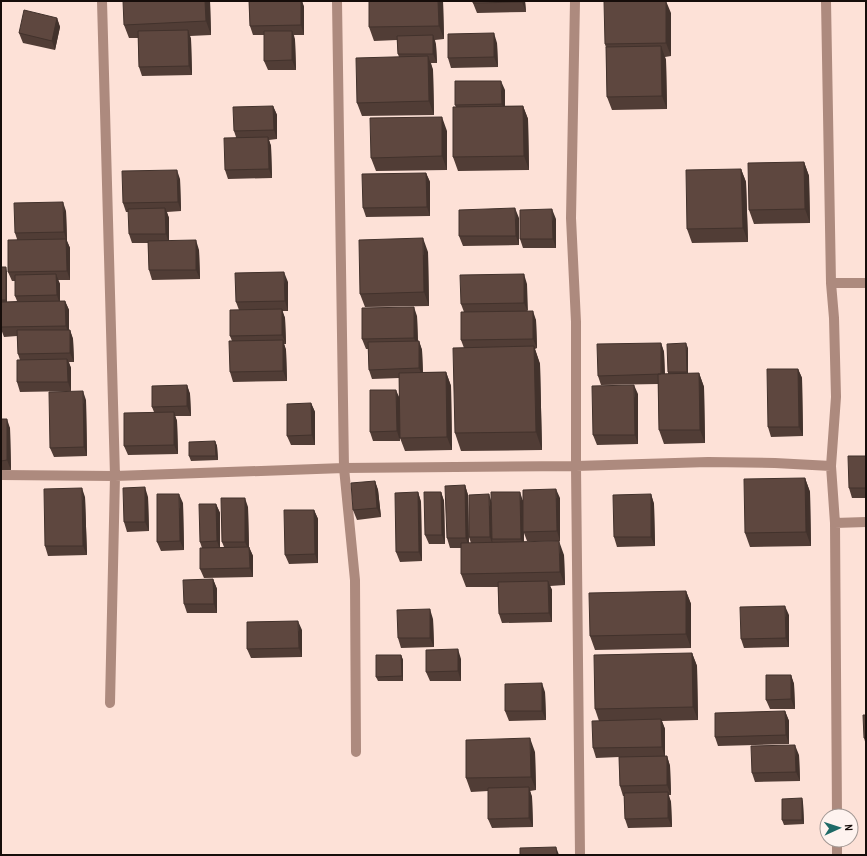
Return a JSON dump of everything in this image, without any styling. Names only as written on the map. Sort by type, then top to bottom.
[{"type":"street","points":[[102,1],[115,476],[110,702]]},
{"type":"street","points":[[337,1],[344,468],[355,580],[356,752]]},
{"type":"street","points":[[575,1],[571,218],[576,322],[580,855]]},
{"type":"street","points":[[826,1],[831,283],[834,318],[836,397],[831,466],[835,523],[837,808]]},
{"type":"street","points":[[831,283],[866,283]]},
{"type":"street","points":[[1,475],[115,476],[344,468],[576,466],[708,462],[831,466]]},
{"type":"street","points":[[835,523],[866,522]]},
{"type":"building","points":[[123,1],[205,1],[206,21],[124,25]]},
{"type":"building","points":[[249,1],[301,1],[301,25],[250,26]]},
{"type":"building","points":[[369,1],[438,1],[439,26],[369,27]]},
{"type":"building","points":[[473,1],[522,1],[522,2],[473,3]]},
{"type":"building","points":[[604,1],[666,1],[666,43],[605,44]]},
{"type":"building","points":[[24,10],[57,18],[52,41],[19,33]]},
{"type":"building","points":[[188,30],[189,66],[139,67],[138,31]]},
{"type":"building","points":[[264,31],[292,31],[292,60],[264,61]]},
{"type":"building","points":[[494,33],[494,57],[448,58],[448,34]]},
{"type":"building","points":[[433,35],[433,54],[398,54],[397,36]]},
{"type":"building","points":[[661,46],[662,96],[607,97],[606,47]]},
{"type":"building","points":[[428,56],[429,101],[357,103],[356,58]]},
{"type":"building","points":[[455,81],[501,81],[502,104],[455,105]]},
{"type":"building","points":[[273,106],[274,130],[234,131],[233,107]]},
{"type":"building","points":[[523,106],[524,156],[453,157],[453,107]]},
{"type":"building","points":[[442,117],[442,156],[371,158],[370,118]]},
{"type":"building","points":[[268,137],[269,169],[225,170],[224,138]]},
{"type":"building","points":[[804,162],[805,209],[749,210],[748,163]]},
{"type":"building","points":[[741,169],[743,228],[687,229],[686,170]]},
{"type":"building","points":[[177,170],[178,202],[123,203],[122,171]]},
{"type":"building","points":[[426,173],[427,207],[363,208],[362,174]]},
{"type":"building","points":[[63,202],[64,232],[15,233],[14,203]]},
{"type":"building","points":[[165,208],[166,234],[129,234],[128,209]]},
{"type":"building","points":[[515,208],[516,236],[459,236],[459,210]]},
{"type":"building","points":[[552,209],[553,239],[520,239],[520,210]]},
{"type":"building","points":[[423,238],[424,292],[360,294],[359,240]]},
{"type":"building","points":[[66,239],[67,271],[8,272],[8,240]]},
{"type":"building","points":[[196,240],[196,270],[149,270],[148,241]]},
{"type":"building","points":[[1,267],[6,267],[6,300],[1,300]]},
{"type":"building","points":[[284,272],[285,301],[236,302],[235,273]]},
{"type":"building","points":[[56,274],[57,295],[15,296],[15,275]]},
{"type":"building","points":[[524,274],[524,303],[461,304],[460,275]]},
{"type":"building","points":[[65,301],[66,326],[1,327],[1,302]]},
{"type":"building","points":[[414,307],[414,338],[362,339],[362,308]]},
{"type":"building","points":[[282,309],[282,335],[230,336],[230,310]]},
{"type":"building","points":[[533,311],[533,339],[461,340],[461,312]]},
{"type":"building","points":[[17,330],[70,330],[70,353],[18,354]]},
{"type":"building","points":[[283,340],[283,371],[230,372],[229,341]]},
{"type":"building","points":[[419,341],[419,368],[369,370],[368,342]]},
{"type":"building","points":[[661,343],[661,374],[598,376],[597,344]]},
{"type":"building","points":[[686,343],[687,372],[668,372],[667,344]]},
{"type":"building","points":[[534,346],[536,432],[455,433],[453,348]]},
{"type":"building","points":[[67,359],[68,382],[17,382],[17,360]]},
{"type":"building","points":[[767,369],[798,369],[799,427],[768,427]]},
{"type":"building","points":[[446,372],[447,437],[400,438],[399,373]]},
{"type":"building","points":[[699,373],[700,430],[659,430],[658,374]]},
{"type":"building","points":[[187,385],[187,406],[152,407],[152,386]]},
{"type":"building","points":[[634,385],[635,435],[593,435],[592,386]]},
{"type":"building","points":[[370,390],[396,390],[397,431],[370,432]]},
{"type":"building","points":[[83,391],[84,447],[50,448],[49,392]]},
{"type":"building","points":[[311,403],[312,435],[287,436],[287,404]]},
{"type":"building","points":[[174,412],[174,445],[124,446],[124,413]]},
{"type":"building","points":[[1,419],[7,419],[7,460],[1,461]]},
{"type":"building","points":[[215,441],[216,456],[189,456],[189,442]]},
{"type":"building","points":[[848,456],[866,456],[866,488],[849,488]]},
{"type":"building","points":[[805,478],[806,532],[745,533],[744,479]]},
{"type":"building","points":[[375,481],[377,508],[353,510],[351,483]]},
{"type":"building","points":[[465,485],[466,538],[447,538],[445,486]]},
{"type":"building","points":[[145,487],[145,522],[124,522],[123,488]]},
{"type":"building","points":[[82,488],[83,546],[45,546],[44,489]]},
{"type":"building","points":[[556,489],[557,531],[523,532],[523,490]]},
{"type":"building","points":[[418,492],[419,552],[396,552],[395,493]]},
{"type":"building","points":[[424,492],[441,492],[442,535],[425,535]]},
{"type":"building","points":[[491,492],[520,492],[521,539],[492,539]]},
{"type":"building","points":[[157,494],[179,494],[180,541],[157,542]]},
{"type":"building","points":[[489,494],[490,537],[469,537],[469,495]]},
{"type":"building","points":[[651,494],[651,537],[614,537],[613,495]]},
{"type":"building","points":[[221,498],[245,498],[245,542],[222,542]]},
{"type":"building","points":[[199,504],[216,504],[217,541],[200,542]]},
{"type":"building","points":[[284,510],[314,510],[315,554],[285,555]]},
{"type":"building","points":[[559,541],[560,572],[461,574],[461,543]]},
{"type":"building","points":[[249,547],[250,568],[200,569],[200,548]]},
{"type":"building","points":[[213,579],[214,604],[184,604],[183,580]]},
{"type":"building","points":[[548,581],[549,613],[499,614],[498,582]]},
{"type":"building","points":[[686,591],[686,634],[590,636],[589,593]]},
{"type":"building","points":[[785,606],[786,638],[741,639],[740,607]]},
{"type":"building","points":[[430,609],[430,638],[398,638],[397,610]]},
{"type":"building","points":[[298,621],[299,648],[247,649],[247,622]]},
{"type":"building","points":[[458,649],[458,671],[426,672],[426,650]]},
{"type":"building","points":[[692,653],[693,707],[595,709],[594,655]]},
{"type":"building","points":[[376,655],[401,655],[402,676],[376,677]]},
{"type":"building","points":[[766,675],[791,675],[791,699],[766,700]]},
{"type":"building","points":[[542,683],[542,711],[505,711],[505,684]]},
{"type":"building","points":[[785,711],[786,735],[715,737],[715,713]]},
{"type":"building","points":[[863,715],[866,715],[866,738],[864,738]]},
{"type":"building","points":[[661,719],[662,747],[593,748],[592,721]]},
{"type":"building","points":[[530,738],[531,777],[466,778],[466,740]]},
{"type":"building","points":[[795,745],[796,772],[752,773],[751,746]]},
{"type":"building","points":[[667,756],[667,785],[620,786],[619,757]]},
{"type":"building","points":[[529,787],[529,818],[488,819],[488,788]]},
{"type":"building","points":[[668,792],[668,818],[625,819],[624,793]]},
{"type":"building","points":[[802,798],[802,820],[782,820],[782,799]]},
{"type":"building","points":[[556,847],[557,855],[520,855],[520,848]]}]
